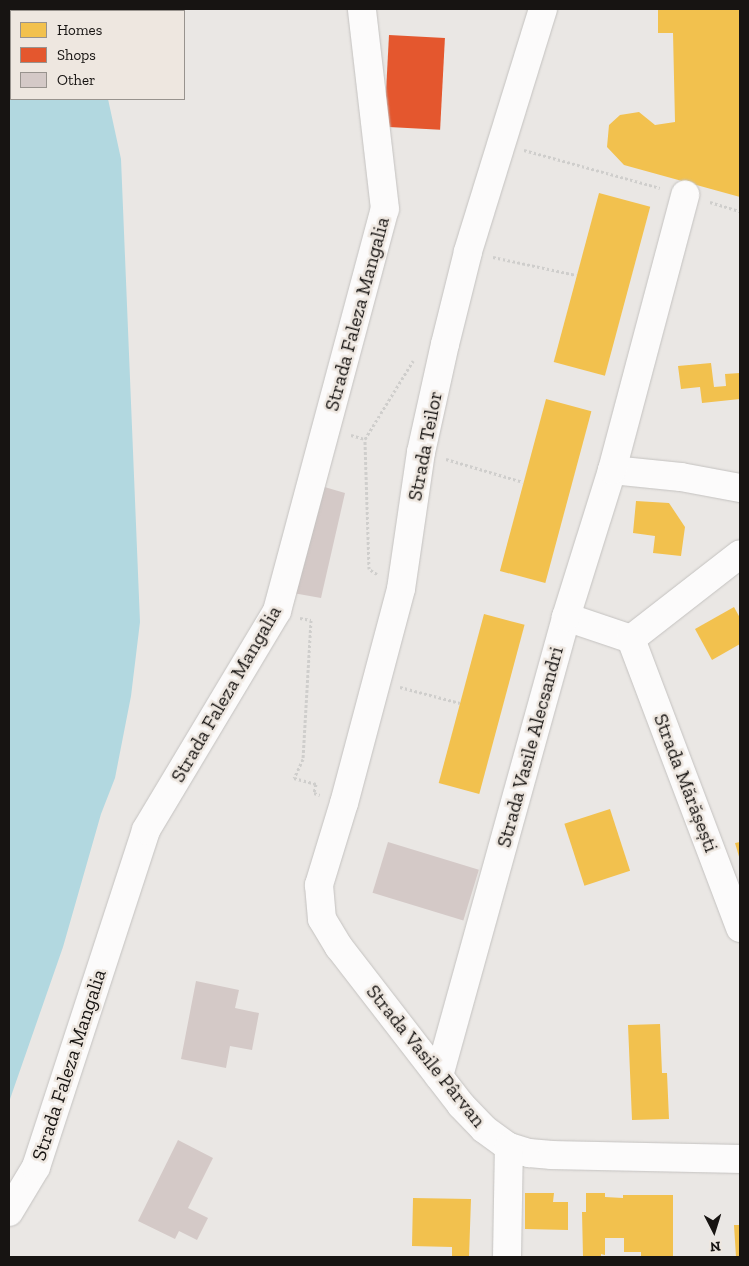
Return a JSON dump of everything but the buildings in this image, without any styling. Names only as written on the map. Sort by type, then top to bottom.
[{"type":"street","name":"Strada Faleza Mangalia","points":[[9,1212],[36,1167],[146,830],[277,611],[385,209],[362,9]]},
{"type":"street","name":"Strada Teilor","points":[[319,885],[344,803],[375,680],[401,589],[421,452],[468,252],[543,9]]},
{"type":"street","points":[[566,617],[612,470],[685,195]]},
{"type":"street","points":[[612,470],[681,477],[740,488]]},
{"type":"street","points":[[631,639],[740,554]]},
{"type":"street","name":"Strada Vasile Alecsandri","points":[[439,1076],[566,617],[631,639]]},
{"type":"street","name":"Strada Mărășești","points":[[631,639],[740,928]]},
{"type":"street","name":"Strada Vasile Pârvan","points":[[319,885],[322,919],[338,947],[461,1105],[484,1129],[509,1147],[529,1153],[552,1155],[740,1159]]},
{"type":"street","points":[[507,1257],[509,1147]]},
{"type":"path","points":[[501,143],[740,211]]},
{"type":"path","points":[[468,252],[576,275]]},
{"type":"path","points":[[369,569],[365,439],[417,356]]},
{"type":"path","points":[[421,452],[523,482]]},
{"type":"path","points":[[277,611],[311,620],[303,759],[294,778],[316,784],[314,793],[344,803]]},
{"type":"path","points":[[375,680],[460,703]]},
{"type":"water","points":[[9,9],[89,9],[10,10],[10,100],[108,100],[121,159],[140,622],[131,696],[115,778],[101,814],[63,947],[9,1102]]}]
